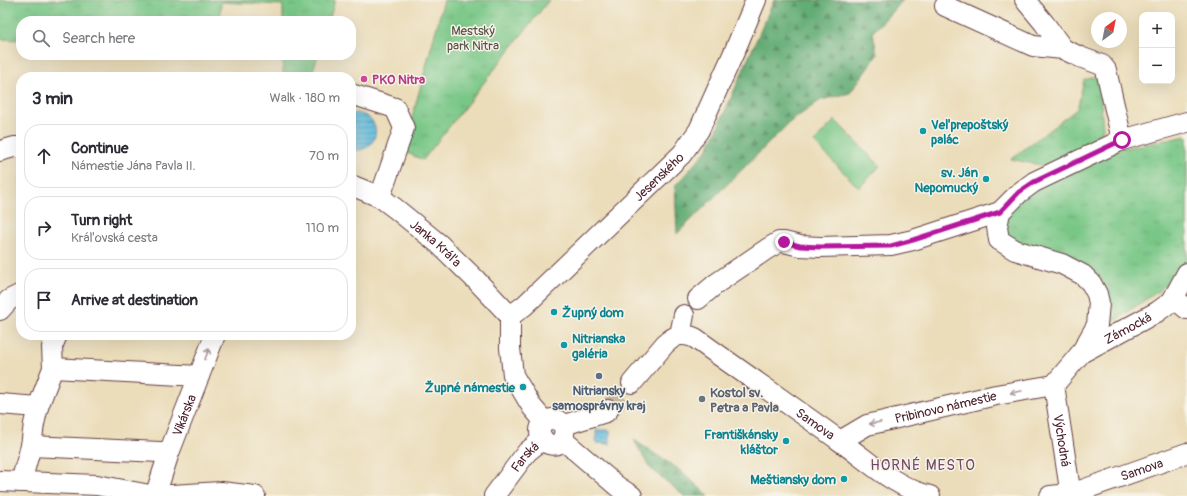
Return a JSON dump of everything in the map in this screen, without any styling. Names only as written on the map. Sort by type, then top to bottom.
[{"type":"street","name":"Jesenského","points":[[510,316],[524,306],[682,154],[699,130],[756,0]]},
{"type":"street","points":[[1025,0],[1044,22],[1063,49]]},
{"type":"street","points":[[945,6],[1033,46],[1063,49],[1102,65],[1106,70],[1122,140]]},
{"type":"street","points":[[356,96],[395,108],[404,128],[380,197]]},
{"type":"street","points":[[698,299],[717,283],[766,249],[779,242],[800,246],[820,247],[891,246],[913,240],[1000,212],[1019,192],[1034,182],[1122,140],[1187,122]]},
{"type":"street","points":[[0,150],[16,148]]},
{"type":"street","name":"Janka Kráľa","points":[[356,187],[380,197],[439,244],[510,316]]},
{"type":"street","points":[[1000,212],[997,227],[1000,240],[1015,250],[1062,264],[1083,275],[1091,283],[1097,294],[1099,303],[1097,325],[1081,352],[1054,385]]},
{"type":"street","name":"Zámocká","points":[[1081,352],[1157,312],[1180,305],[1187,273]]},
{"type":"street","points":[[0,310],[9,300],[16,296]]},
{"type":"street","points":[[632,383],[665,344],[672,338],[680,335],[684,315]]},
{"type":"street","points":[[510,316],[510,348],[513,375],[532,407],[543,430],[551,419],[557,420],[563,432],[618,487],[632,496]]},
{"type":"street","name":"Samova","points":[[680,335],[688,335],[695,338],[889,477],[918,493],[930,496]]},
{"type":"street","points":[[21,482],[31,446],[38,407],[53,368],[52,347],[55,340]]},
{"type":"street","name":"Vikárska","points":[[155,496],[169,453],[213,340]]},
{"type":"street","points":[[53,368],[199,376]]},
{"type":"street","name":"Pribinovo námestie","points":[[840,441],[868,425],[996,395],[1054,385]]},
{"type":"street","name":"Východná","points":[[1054,385],[1071,495]]},
{"type":"street","points":[[0,404],[38,407]]},
{"type":"street","points":[[563,432],[608,410]]},
{"type":"street","name":"Farská","points":[[494,496],[543,430]]},
{"type":"street","points":[[31,446],[160,452]]},
{"type":"street","name":"Samova","points":[[1050,496],[1071,495],[1187,453]]},
{"type":"street","points":[[0,481],[97,485],[110,492],[155,496],[221,492],[256,496]]},
{"type":"green space","points":[[0,0],[335,0],[330,16],[283,16],[283,5],[221,2],[220,16],[16,16],[16,40],[0,39]]},
{"type":"green space","name":"Mestský park Nitra","points":[[444,0],[549,0],[423,160],[403,151]]},
{"type":"green space","points":[[774,0],[903,0],[873,32],[877,55],[850,93],[821,100],[790,122],[677,234],[675,186],[706,151],[715,134]]},
{"type":"green space","points":[[283,60],[316,60],[313,72],[283,72]]},
{"type":"green space","points":[[1099,76],[1103,129],[1096,142],[1049,167],[1011,159],[1077,109],[1084,80]]},
{"type":"green space","points":[[835,120],[880,166],[859,188],[814,142]]},
{"type":"green space","points":[[1187,136],[1187,266],[1160,290],[1108,325],[1109,311],[1100,277],[1069,256],[1021,244],[1004,233],[1007,213],[1024,193],[1113,150]]},
{"type":"green space","points":[[634,440],[677,468],[709,496],[684,496],[649,467]]},
{"type":"water","points":[[356,113],[366,116],[372,121],[375,127],[373,141],[368,147],[356,150]]},
{"type":"water","points":[[596,430],[610,430],[610,444],[596,443]]},
{"type":"tunnel","points":[[608,410],[632,383]]},
{"type":"place","name":"PKO Nitra","points":[[364,79]]},
{"type":"place","name":"Veľprepoštský palác","points":[[923,131]]},
{"type":"place","name":"sv. Ján Nepomucký","points":[[986,179]]},
{"type":"place","name":"Župný dom","points":[[554,312]]},
{"type":"place","name":"Nitrianska galéria","points":[[564,345]]},
{"type":"place","name":"Nitriansky samosprávny kraj","points":[[599,376]]},
{"type":"place","name":"Župné námestie","points":[[523,387]]},
{"type":"place","name":"Kostol sv. Petra a Pavla","points":[[702,399]]},
{"type":"place","name":"Františkánsky kláštor","points":[[786,441]]},
{"type":"place","name":"Meštiansky dom","points":[[844,479]]},
{"type":"district","name":"HORNÉ MESTO","points":[[923,465]]},
{"type":"route","points":[[784,242],[800,246],[820,247],[872,245],[891,246],[913,240],[1000,212],[1019,192],[1034,182],[1122,140]]}]
